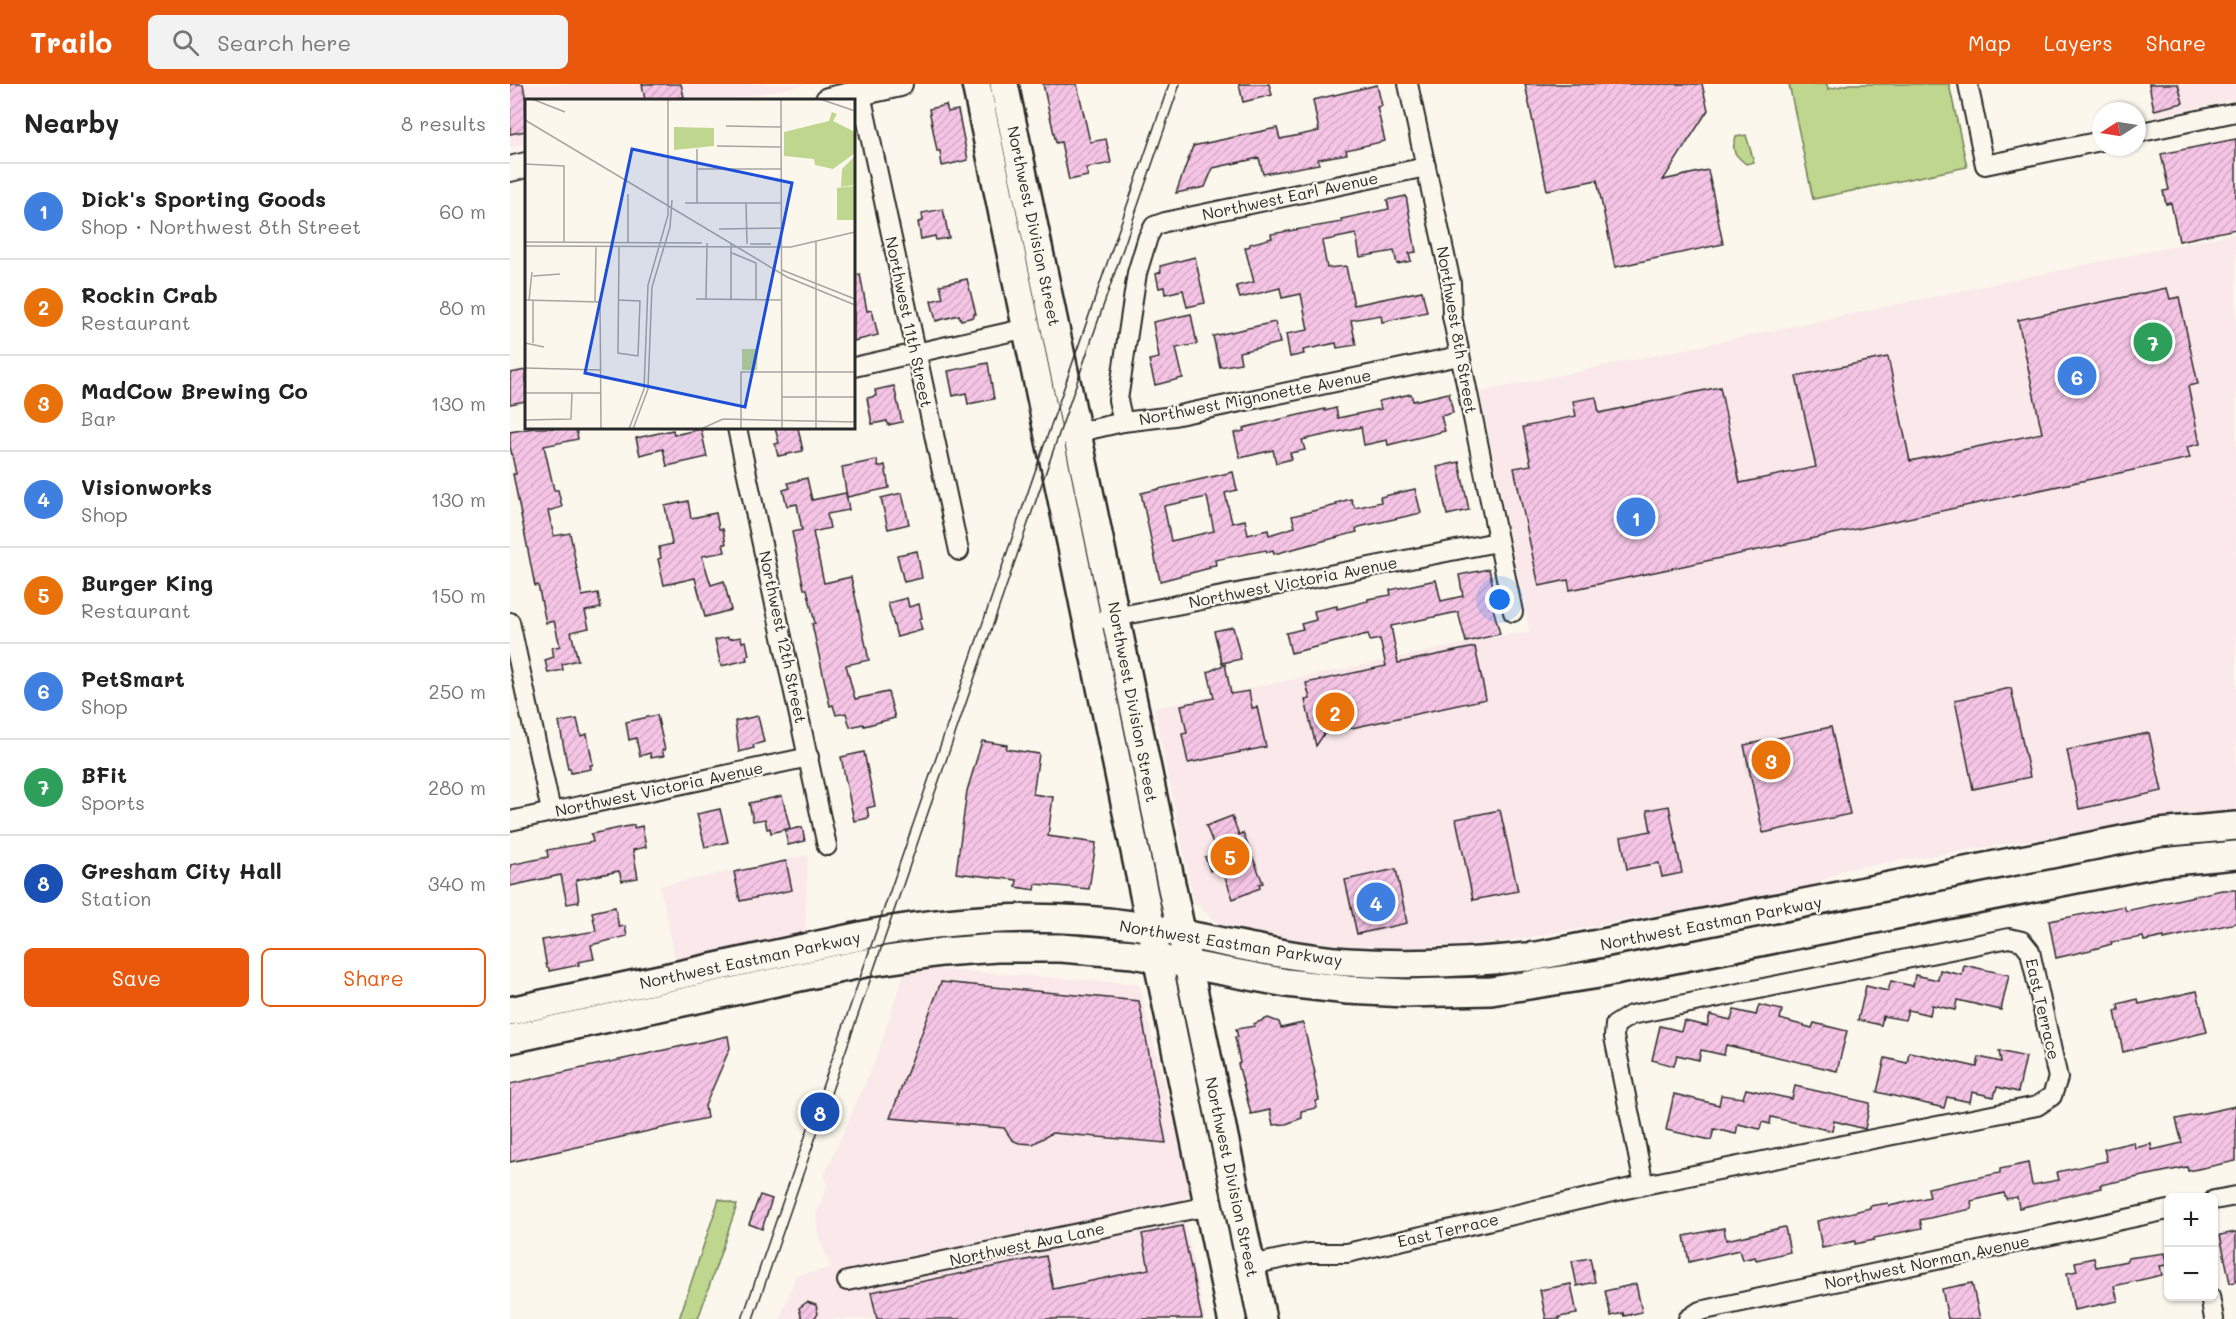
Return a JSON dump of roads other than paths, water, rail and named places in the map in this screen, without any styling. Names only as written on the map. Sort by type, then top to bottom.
[{"type":"main road","name":"Northwest Division Street","points":[[976,84],[1232,1319]]},
{"type":"main road","name":"Northwest Division Street","points":[[1004,84],[1262,1319]]},
{"type":"main road","name":"Northwest Eastman Parkway","points":[[510,1011],[833,942],[916,927],[1028,919],[1150,928],[1298,956],[1346,961],[1413,965],[1508,960],[1568,952],[2159,833],[2236,826]]},
{"type":"main road","name":"Northwest Eastman Parkway","points":[[510,1039],[828,971],[942,952],[997,948],[1061,948],[1133,954],[1287,983],[1348,990],[1406,993],[1491,991],[1599,974],[2162,862],[2236,855]]},
{"type":"street","points":[[833,99],[900,84]]},
{"type":"street","name":"Northwest 8th Street","points":[[1408,84],[1451,283],[1452,316],[1459,356],[1513,612]]},
{"type":"street","points":[[1968,84],[1985,165],[2092,143]]},
{"type":"street","name":"Northwest 11th Street","points":[[861,93],[959,551]]},
{"type":"street","points":[[2146,131],[2236,112]]},
{"type":"street","points":[[510,169],[525,165]]},
{"type":"street","name":"Northwest Earl Avenue","points":[[1123,422],[1118,400],[1133,296],[1137,273],[1148,237],[1154,226],[1426,167]]},
{"type":"street","points":[[855,367],[1027,328]]},
{"type":"street","name":"Northwest Mignonette Avenue","points":[[1050,439],[1123,422],[1174,416],[1459,356]]},
{"type":"street","name":"Northwest 12th Street","points":[[737,429],[827,846]]},
{"type":"street","name":"Northwest Victoria Avenue","points":[[1089,623],[1497,542]]},
{"type":"street","points":[[510,622],[551,811]]},
{"type":"street","name":"Northwest Victoria Avenue","points":[[510,821],[809,757]]},
{"type":"street","name":"East Terrace","points":[[1251,1265],[1309,1253],[1347,1253],[1644,1185],[2037,1106],[2052,1096],[2058,1078],[2030,951],[2022,942],[2009,938],[1631,1015],[1615,1024],[1614,1037],[1644,1185]]},
{"type":"street","points":[[2218,1199],[2236,1196]]},
{"type":"street","name":"Northwest Ava Lane","points":[[847,1281],[1208,1206]]},
{"type":"street","name":"Northwest Norman Avenue","points":[[1688,1319],[1700,1311],[2164,1211]]},
{"type":"street","points":[[2211,1301],[2214,1319]]},
{"type":"tram line","points":[[742,1319],[1169,84]]},
{"type":"tram line","points":[[753,1319],[1180,84]]},
{"type":"place","name":"BFit","points":[[2153,342]]},
{"type":"place","name":"PetSmart","points":[[2077,376]]},
{"type":"place","name":"Dick's Sporting Goods","points":[[1636,517]]},
{"type":"place","name":"Rockin Crab","points":[[1335,712]]},
{"type":"place","name":"MadCow Brewing Co","points":[[1771,760]]},
{"type":"place","name":"Burger King","points":[[1230,856]]},
{"type":"place","name":"Visionworks","points":[[1376,902]]},
{"type":"place","name":"Gresham City Hall","points":[[820,1112]]}]
